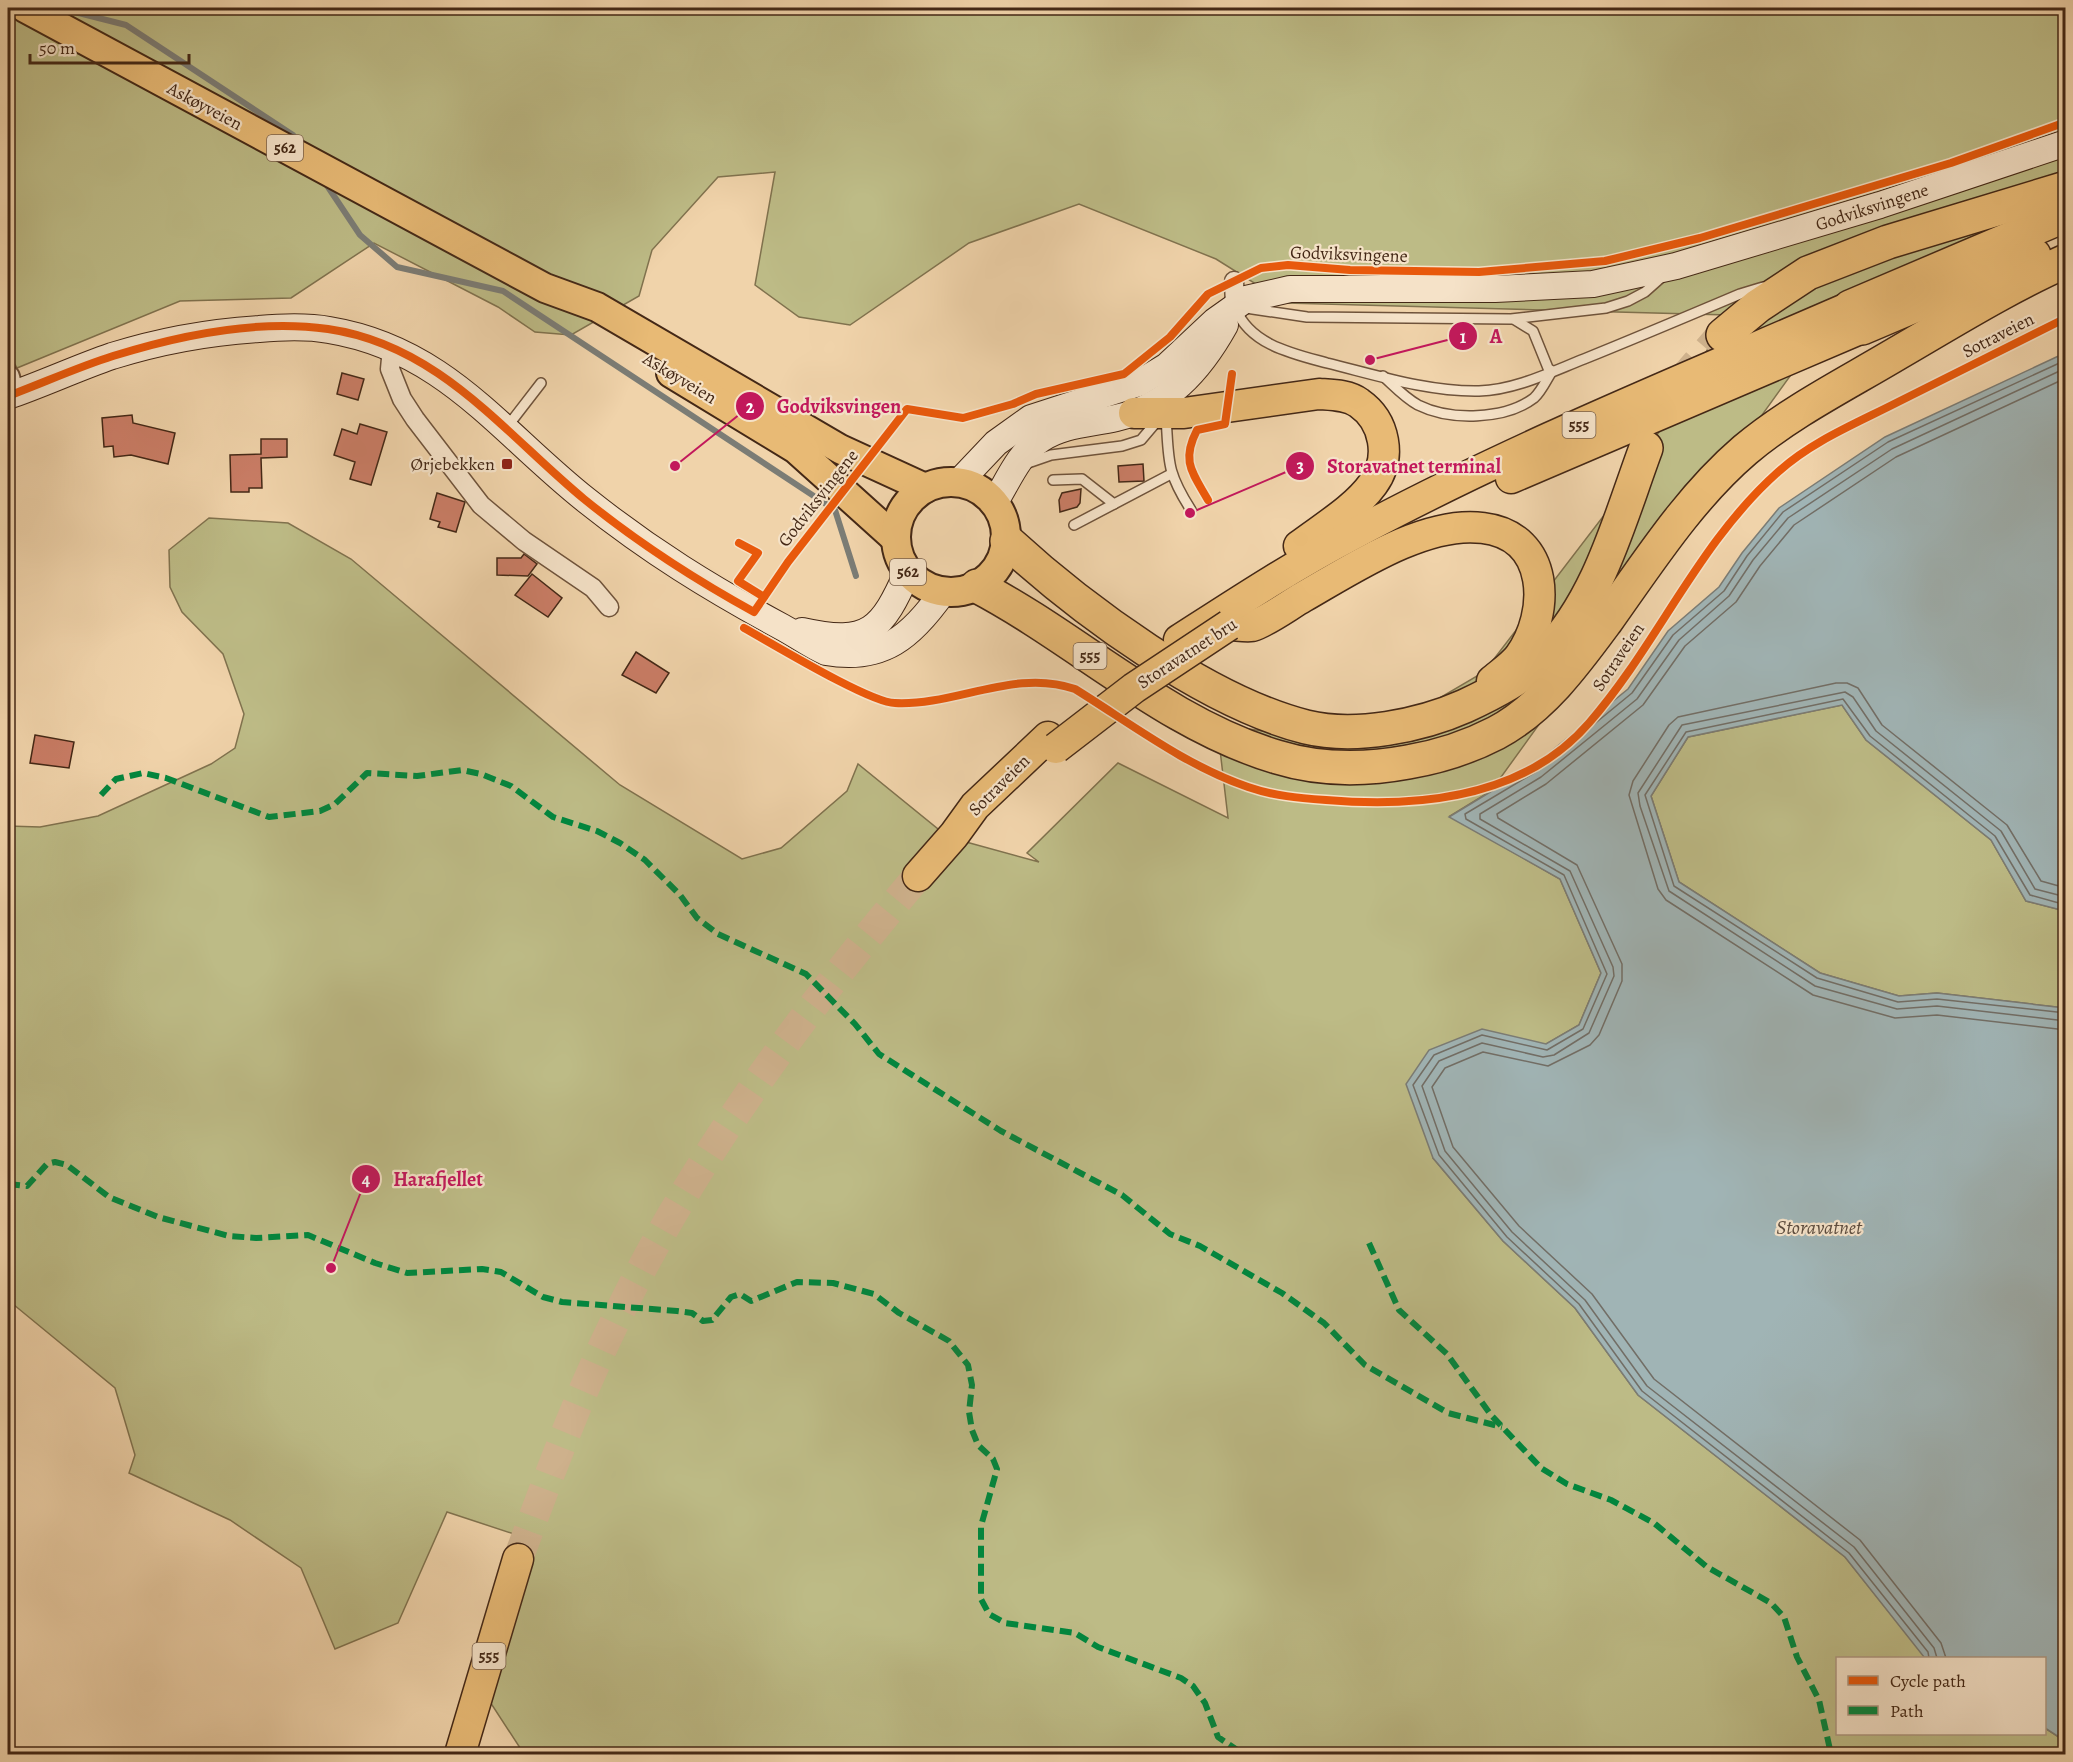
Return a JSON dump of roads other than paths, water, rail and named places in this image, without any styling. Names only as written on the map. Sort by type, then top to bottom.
[{"type":"highway","points":[[1723,335],[1758,306],[1808,273],[1888,242],[2066,188]]},
{"type":"highway","name":"555","points":[[1856,318],[2066,215]]},
{"type":"highway","name":"555","points":[[1317,563],[1413,503],[1572,428],[1856,318],[2066,242]]},
{"type":"highway","name":"555","points":[[977,586],[1202,726],[1240,744],[1306,765],[1352,768],[1386,766],[1432,757],[1497,732],[1529,710],[1555,686],[1584,651],[1677,523],[1712,482],[1746,450],[1837,389],[1981,305],[2066,261]]},
{"type":"highway","name":"555","points":[[1134,398],[1164,414],[1319,394],[1342,396],[1358,402],[1376,417],[1382,432],[1384,451],[1380,472],[1373,484],[1336,519],[1317,563]]},
{"type":"highway","name":"555","points":[[1007,541],[1086,606],[1125,633],[1207,686],[1253,709],[1307,727],[1341,730],[1405,727],[1454,711],[1498,691],[1546,654],[1577,614],[1600,570],[1646,448]]},
{"type":"highway","name":"555","points":[[1317,563],[1407,542],[1453,528],[1484,528],[1503,534],[1529,555],[1538,578],[1541,602],[1529,641],[1518,659],[1454,711]]},
{"type":"highway","name":"Storavatnet bru","points":[[1052,742],[1229,624],[1251,626],[1317,563]]},
{"type":"highway","name":"Storavatnet bru","points":[[1052,742],[1179,640],[1317,563]]},
{"type":"highway","name":"Sotraveien","points":[[918,876],[954,835],[982,818],[1052,742]]},
{"type":"highway","name":"555","points":[[460,1755],[518,1558]]},
{"type":"main road","name":"Askøyveien","points":[[25,8],[545,288],[597,308],[840,449],[925,488]]},
{"type":"main road","name":"Godviksvingene","points":[[1235,306],[1246,299],[1290,289],[1549,288],[1593,284],[1676,266],[1880,206],[2066,143]]},
{"type":"main road","name":"Askøyveien","points":[[545,288],[587,322],[796,449],[896,539]]},
{"type":"main road","points":[[959,482],[996,443],[1031,418],[1134,398],[1160,401],[1178,388],[1218,338],[1235,306]]},
{"type":"main road","points":[[10,389],[112,356],[226,331],[282,327],[328,329],[371,339],[436,370],[584,499],[650,548],[701,583],[826,652],[841,655],[873,652],[902,639],[915,629],[943,592]]},
{"type":"main road","points":[[995,502],[1025,453],[1041,439],[1134,398]]},
{"type":"main road","points":[[925,488],[947,482],[959,482],[979,489],[995,502],[1004,521],[1007,541],[998,568],[977,586]]},
{"type":"main road","name":"562","points":[[925,488],[907,505],[897,527],[898,550],[908,571],[923,585],[943,592],[955,593],[977,586]]},
{"type":"main road","points":[[783,627],[815,634],[850,637],[866,632],[879,623],[892,606],[908,571]]},
{"type":"street","points":[[1234,281],[1235,306]]},
{"type":"street","points":[[392,348],[390,369],[402,399],[481,505],[524,541],[593,588],[609,607]]},
{"type":"lane","name":"Godviksvingene","points":[[1235,306],[1307,317],[1511,319],[1606,308],[1628,301],[1676,266]]},
{"type":"lane","points":[[1235,306],[1239,315],[1251,329],[1277,348],[1383,376],[1456,391],[1482,391],[1510,386],[1552,371],[1740,294],[1808,273]]},
{"type":"lane","points":[[1511,319],[1524,323],[1533,331],[1548,368],[1552,371]]},
{"type":"lane","points":[[1383,376],[1419,405],[1444,413],[1478,416],[1507,410],[1534,398],[1552,371]]},
{"type":"lane","points":[[506,429],[540,383]]},
{"type":"lane","points":[[1017,466],[1051,455],[1122,446],[1141,440],[1164,414]]},
{"type":"lane","points":[[1164,414],[1171,474],[1191,510]]},
{"type":"lane","points":[[1074,525],[1171,474]]},
{"type":"lane","points":[[1053,480],[1082,479],[1114,504]]},
{"type":"water","name":"Storavatnet","points":[[2065,353],[2065,911],[2026,901],[1991,840],[1866,740],[1842,705],[1688,737],[1651,796],[1679,882],[1820,973],[1899,996],[1937,993],[2065,1008],[2065,1741],[2046,1729],[2046,1657],[1924,1657],[1845,1557],[1638,1395],[1575,1308],[1503,1241],[1433,1158],[1406,1084],[1429,1050],[1482,1029],[1546,1044],[1579,1025],[1601,973],[1560,879],[1449,817],[1533,766],[1628,689],[1668,631],[1719,587],[1742,553],[1779,508],[1885,437]]},
{"type":"waterway","points":[[59,8],[126,25],[293,135],[298,142]]},
{"type":"waterway","points":[[324,181],[360,235],[397,267],[503,291],[835,510],[856,576]]},
{"type":"tunnel","points":[[1677,388],[1723,335]]},
{"type":"tunnel","points":[[518,1559],[593,1369],[660,1236],[697,1173],[780,1050],[824,991],[918,876]]},
{"type":"place","name":"A","points":[[1370,360]]},
{"type":"place","name":"Ørjebekken","points":[[507,464]]},
{"type":"place","name":"Godviksvingen","points":[[675,466]]},
{"type":"place","name":"Storavatnet terminal","points":[[1190,513]]},
{"type":"place","name":"Harafjellet","points":[[331,1268]]}]
